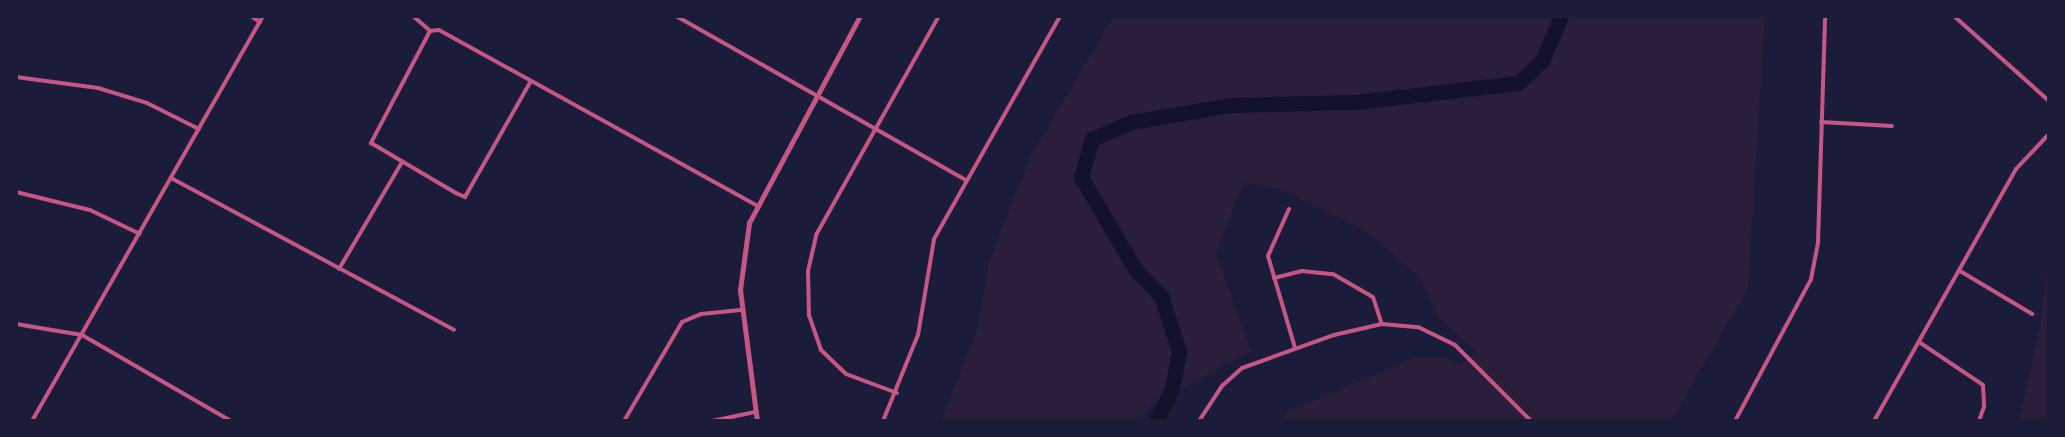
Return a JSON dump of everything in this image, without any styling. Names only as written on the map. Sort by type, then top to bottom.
[{"type":"street","points":[[251,16],[260,22]]},
{"type":"street","points":[[32,421],[263,16]]},
{"type":"street","points":[[413,16],[430,31],[440,30],[756,205]]},
{"type":"street","points":[[676,16],[966,180]]},
{"type":"street","points":[[756,421],[741,310],[744,247],[756,205],[860,16]]},
{"type":"street","points":[[897,393],[846,374],[830,362],[814,333],[807,298],[816,236],[939,16]]},
{"type":"street","points":[[883,421],[897,393],[918,335],[934,239],[1060,16]]},
{"type":"street","points":[[1735,421],[1811,279],[1818,243],[1825,16]]},
{"type":"street","points":[[1954,16],[2049,101]]},
{"type":"street","points":[[430,31],[371,143],[465,197],[531,82]]},
{"type":"street","points":[[16,77],[98,88],[147,103],[199,129]]},
{"type":"street","points":[[1821,122],[1892,126]]},
{"type":"street","points":[[1874,421],[2016,169],[2049,134]]},
{"type":"street","points":[[339,268],[402,162]]},
{"type":"street","points":[[171,178],[454,330]]},
{"type":"street","points":[[16,192],[90,210],[140,234]]},
{"type":"street","points":[[1289,209],[1268,248],[1274,278],[1294,348]]},
{"type":"street","points":[[1274,278],[1302,271],[1333,274],[1373,297],[1382,324]]},
{"type":"street","points":[[1960,271],[2032,314]]},
{"type":"street","points":[[624,421],[682,322],[701,314],[741,310]]},
{"type":"street","points":[[16,324],[82,335],[231,421]]},
{"type":"street","points":[[1199,421],[1222,386],[1242,368],[1294,348],[1382,324],[1418,327],[1455,345],[1531,421]]},
{"type":"street","points":[[1919,342],[1983,385],[1984,407],[1979,421]]},
{"type":"street","points":[[712,421],[755,412]]},
{"type":"shaded area","points":[[1114,16],[1765,16],[1748,288],[1671,421],[1279,421],[1289,411],[1415,358],[1447,358],[1460,365],[1477,352],[1440,319],[1421,279],[1371,235],[1282,189],[1243,183],[1216,254],[1251,351],[1151,405],[1141,421],[941,421],[977,330],[989,262],[1031,155]]},
{"type":"shaded area","points":[[2049,252],[2049,421],[2019,421],[2040,327]]},
{"type":"waterway","points":[[1156,421],[1172,388],[1179,351],[1161,296],[1135,269],[1081,177],[1092,139],[1131,122],[1230,105],[1356,102],[1518,83],[1542,61],[1561,16]]}]
